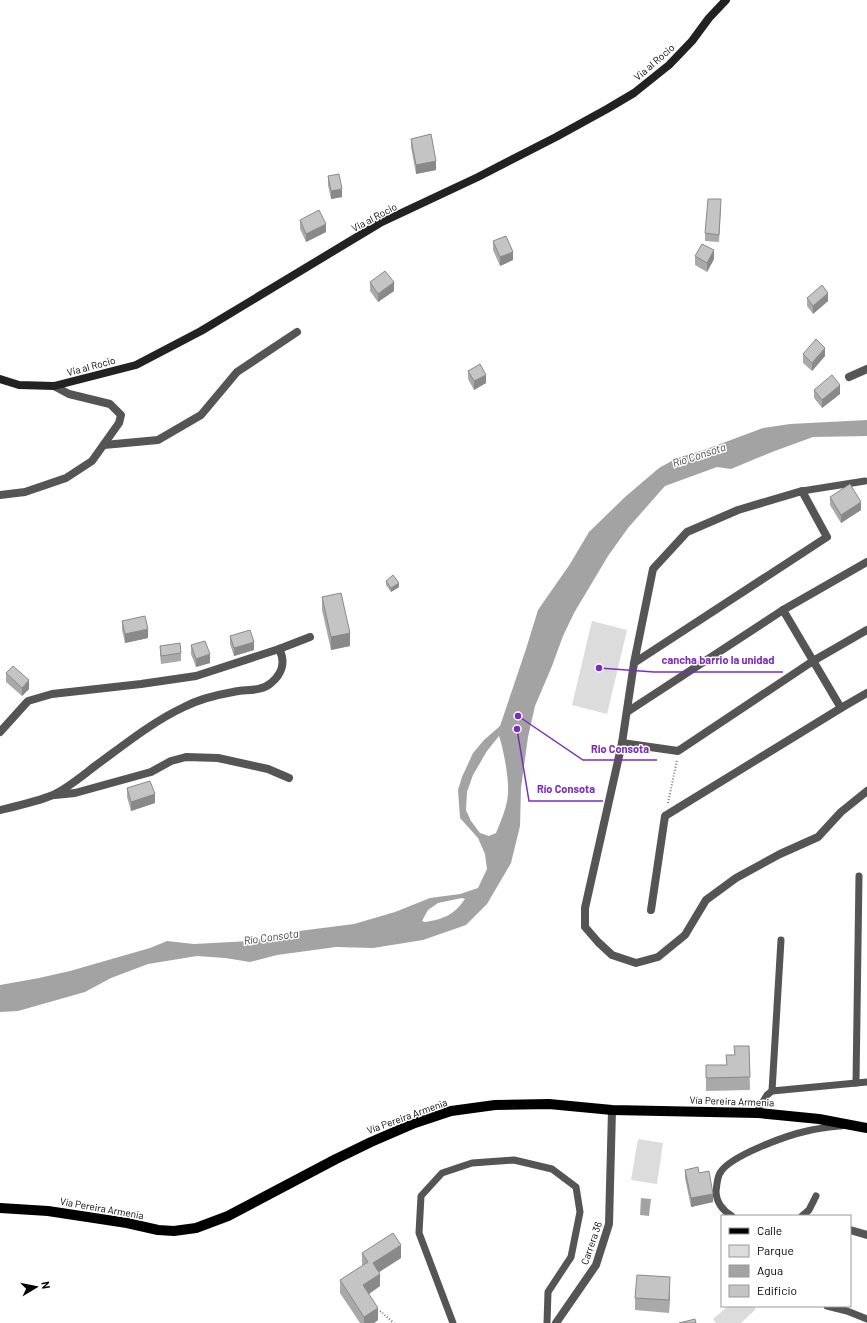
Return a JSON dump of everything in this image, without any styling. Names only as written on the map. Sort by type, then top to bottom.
[{"type":"main road","name":"Via al Rocio","points":[[0,379],[19,385],[54,386],[136,365],[202,331],[380,223],[478,177],[607,109],[634,93],[669,64],[692,41],[709,18],[726,0]]},
{"type":"main road","name":"Vía Pereira Armenia","points":[[0,1208],[48,1211],[127,1223],[158,1230],[174,1231],[196,1228],[228,1216],[336,1158],[415,1123],[451,1111],[495,1105],[542,1104],[612,1110],[756,1113],[812,1118],[854,1124],[867,1128]]},
{"type":"street","points":[[104,445],[158,440],[201,415],[237,372],[296,332]]},
{"type":"street","points":[[849,376],[867,369]]},
{"type":"street","points":[[0,495],[25,492],[66,478],[92,461],[119,423],[121,414],[110,404],[69,394],[54,386]]},
{"type":"street","points":[[634,663],[827,537],[802,491],[738,510],[686,532],[653,569],[634,663],[622,743],[585,908],[585,927],[612,955],[636,963],[658,957],[685,935],[706,900],[736,878],[780,854],[818,837],[841,812],[867,791]]},
{"type":"street","points":[[627,712],[783,610],[867,562]]},
{"type":"street","points":[[783,610],[841,708]]},
{"type":"street","points":[[622,743],[678,751],[813,661],[867,630]]},
{"type":"street","points":[[0,732],[28,701],[52,694],[196,676],[310,636]]},
{"type":"street","points":[[53,795],[73,783],[150,726],[184,706],[212,696],[235,691],[256,690],[270,684],[280,673],[283,663],[282,653],[279,648]]},
{"type":"street","points":[[651,910],[666,816],[867,693]]},
{"type":"street","points":[[0,810],[53,795],[75,793],[151,772],[172,761],[186,757],[218,758],[268,769],[288,778]]},
{"type":"street","name":"Carrera 36","points":[[556,1323],[596,1265],[609,1224],[612,1110]]},
{"type":"street","points":[[851,1230],[867,1235]]},
{"type":"lane","points":[[802,491],[866,481]]},
{"type":"lane","points":[[856,1083],[859,876]]},
{"type":"lane","points":[[772,1091],[781,940]]},
{"type":"lane","points":[[756,1113],[767,1095],[772,1091],[867,1082]]},
{"type":"lane","points":[[730,1215],[719,1204],[716,1194],[717,1182],[726,1165],[744,1155],[785,1137],[807,1131],[854,1124]]},
{"type":"lane","points":[[453,1323],[419,1233],[421,1196],[442,1173],[472,1163],[514,1160],[552,1169],[576,1187],[580,1212],[571,1257],[548,1292],[547,1323]]},
{"type":"lane","points":[[803,1215],[809,1210],[816,1196]]},
{"type":"lane","points":[[832,1307],[867,1319]]},
{"type":"path","points":[[666,816],[678,751]]},
{"type":"path","points":[[380,1311],[394,1323]]},
{"type":"green space","points":[[592,621],[627,630],[607,714],[572,705]]},
{"type":"green space","points":[[638,1139],[663,1143],[657,1184],[631,1180]]},
{"type":"green space","points":[[727,1307],[754,1307],[756,1309],[741,1323],[716,1323],[713,1319]]},
{"type":"water","points":[[867,420],[867,436],[813,437],[731,469],[717,467],[665,486],[628,528],[608,556],[574,613],[563,636],[535,706],[528,737],[521,788],[520,826],[511,863],[487,904],[466,925],[423,940],[373,948],[336,947],[277,955],[250,962],[197,956],[148,964],[111,978],[85,992],[18,1011],[0,1012],[0,985],[70,971],[150,948],[167,941],[194,944],[250,941],[299,931],[354,924],[395,912],[430,898],[460,894],[478,888],[487,869],[485,854],[478,838],[460,818],[458,790],[462,777],[473,753],[484,740],[500,726],[538,610],[570,564],[589,532],[625,497],[659,468],[677,458],[704,450],[763,428],[790,424]],"holes":[[[499,736],[506,765],[508,794],[502,819],[496,833],[489,836],[480,833],[471,821],[466,810],[467,792],[473,775],[487,751]],[[462,898],[465,899],[453,913],[432,921],[422,921],[428,910],[438,903]]]},
{"type":"water","points":[[641,1198],[651,1199],[649,1216],[640,1215]]},
{"type":"building","points":[[431,134],[436,161],[416,165],[411,139]]},
{"type":"building","points":[[339,174],[342,189],[331,191],[328,176]]},
{"type":"building","points":[[708,199],[721,199],[719,235],[705,233]]},
{"type":"building","points":[[319,210],[326,224],[306,234],[300,220]]},
{"type":"building","points":[[506,236],[513,252],[500,257],[493,241]]},
{"type":"building","points":[[702,244],[714,250],[707,263],[695,256]]},
{"type":"building","points":[[385,271],[394,282],[378,294],[370,282]]},
{"type":"building","points":[[822,285],[828,293],[813,306],[807,298]]},
{"type":"building","points":[[816,339],[825,348],[812,363],[803,354]]},
{"type":"building","points":[[480,364],[486,375],[474,381],[468,371]]},
{"type":"building","points":[[832,375],[840,385],[822,400],[814,390]]},
{"type":"building","points":[[850,484],[861,502],[841,515],[830,497]]},
{"type":"building","points":[[393,575],[399,583],[391,588],[386,581]]},
{"type":"building","points":[[341,593],[350,633],[331,637],[322,597]]},
{"type":"building","points":[[145,616],[148,629],[125,634],[122,621]]},
{"type":"building","points":[[250,630],[254,642],[234,648],[230,636]]},
{"type":"building","points":[[205,641],[210,654],[196,659],[191,645]]},
{"type":"building","points":[[180,643],[181,653],[161,656],[160,646]]},
{"type":"building","points":[[13,666],[29,680],[22,688],[6,673]]},
{"type":"building","points":[[150,781],[155,794],[131,802],[127,788]]},
{"type":"building","points":[[734,1046],[749,1046],[750,1077],[706,1078],[706,1065],[727,1065],[726,1055],[735,1055]]},
{"type":"building","points":[[698,1167],[699,1173],[709,1171],[713,1194],[691,1198],[685,1170]]},
{"type":"building","points":[[393,1233],[401,1245],[373,1263],[380,1274],[363,1285],[378,1308],[364,1317],[340,1280],[368,1262],[362,1253]]},
{"type":"building","points":[[637,1275],[670,1277],[669,1300],[635,1298]]},
{"type":"building","points":[[695,1319],[696,1323],[679,1323]]},
{"type":"place","name":"cancha barrio la unidad","points":[[599,668]]},
{"type":"place","name":"Rio Consota","points":[[518,716]]},
{"type":"place","name":"Río Consota","points":[[517,729]]}]
